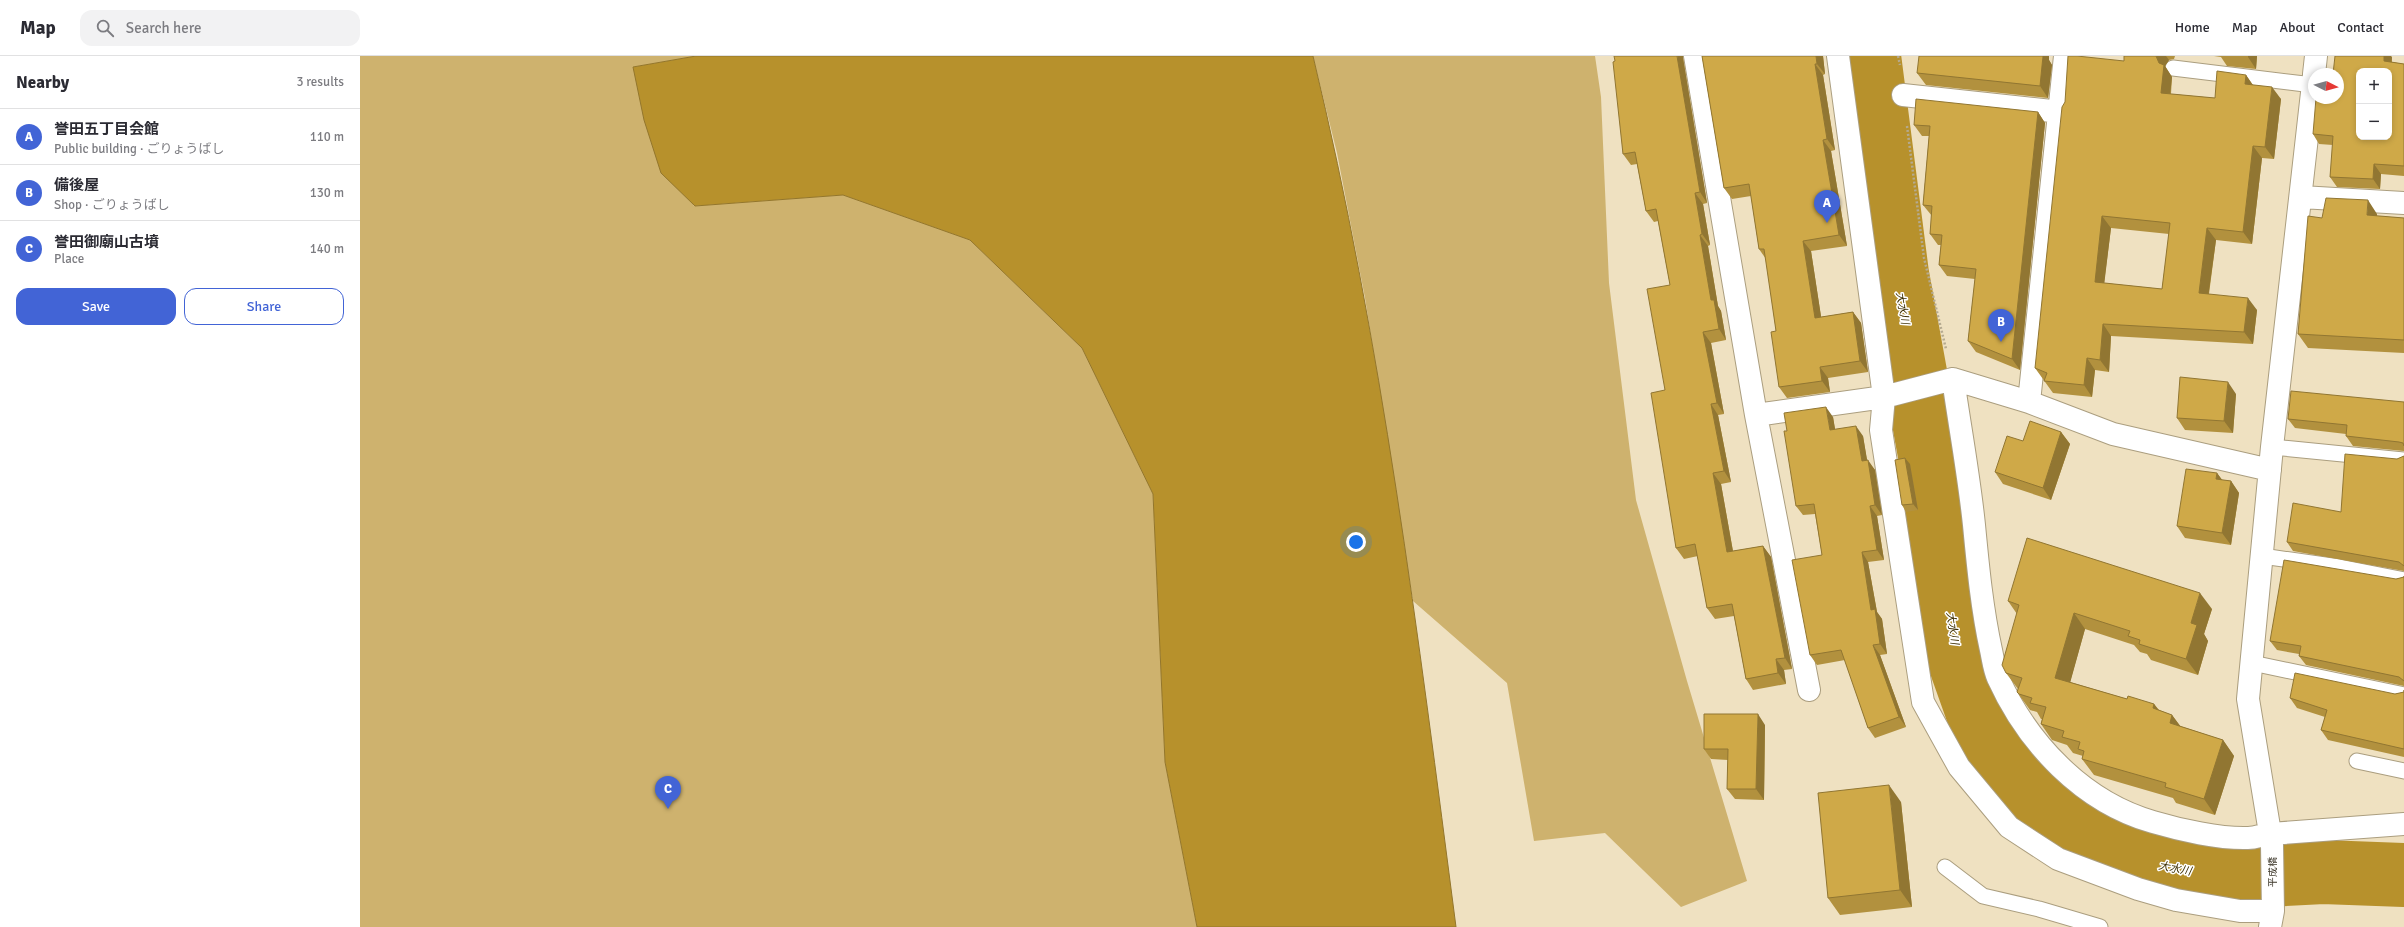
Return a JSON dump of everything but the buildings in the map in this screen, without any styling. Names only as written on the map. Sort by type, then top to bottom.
[{"type":"street","points":[[1695,56],[1756,414],[1809,690]]},
{"type":"street","points":[[1838,56],[1893,395],[1881,430],[1923,702],[1959,768],[2009,827],[2058,859],[2138,889],[2176,900],[2240,911],[2272,912]]},
{"type":"street","points":[[2029,402],[2061,112],[2065,56]]},
{"type":"street","name":"平成橋","points":[[2315,68],[2316,56]]},
{"type":"street","points":[[1903,95],[2061,112]]},
{"type":"street","name":"平成橋","points":[[2272,912],[2271,839],[2248,699],[2272,447],[2311,104]]},
{"type":"street","points":[[2301,196],[2404,203]]},
{"type":"street","points":[[1756,414],[1893,395],[1946,382],[2029,402],[2114,434],[2270,470]]},
{"type":"street","points":[[1946,382],[1971,495],[1981,593],[1997,677],[2026,726],[2045,752],[2072,778],[2103,802],[2143,819],[2197,833],[2271,839],[2404,824]]},
{"type":"lane","points":[[2173,68],[2308,78]]},
{"type":"lane","points":[[2272,447],[2404,460]]},
{"type":"lane","points":[[2262,556],[2339,567],[2404,580]]},
{"type":"lane","points":[[2252,663],[2404,695]]},
{"type":"lane","points":[[2357,761],[2404,771]]},
{"type":"lane","points":[[1945,867],[1983,896],[2039,908],[2100,927]]},
{"type":"path","points":[[1898,56],[1924,258],[1946,382]]},
{"type":"shaded area","points":[[360,56],[696,56],[633,67],[694,206],[843,195],[970,240],[1082,348],[1153,494],[1165,762],[1197,927],[360,927]]},
{"type":"shaded area","points":[[696,56],[1313,56],[1359,272],[1379,380],[1412,598],[1456,927],[1197,927],[1165,762],[1153,494],[1082,348],[970,240],[843,195],[695,206],[661,173],[644,120],[633,67]]},
{"type":"shaded area","points":[[1313,56],[1595,56],[1601,97],[1609,283],[1636,500],[1687,681],[1747,881],[1681,907],[1605,833],[1534,841],[1507,683],[1413,601],[1365,298],[1337,153]]},
{"type":"waterway","name":"大水川","points":[[1869,56],[1897,274],[1930,455],[1956,651],[1978,713],[2001,757],[2036,793],[2094,837],[2159,866],[2233,877],[2323,872],[2404,875]]},
{"type":"place","name":"誉田五丁目会館","points":[[1827,223]]},
{"type":"place","name":"備後屋","points":[[2001,342]]},
{"type":"place","name":"誉田御廟山古墳","points":[[668,809]]}]
